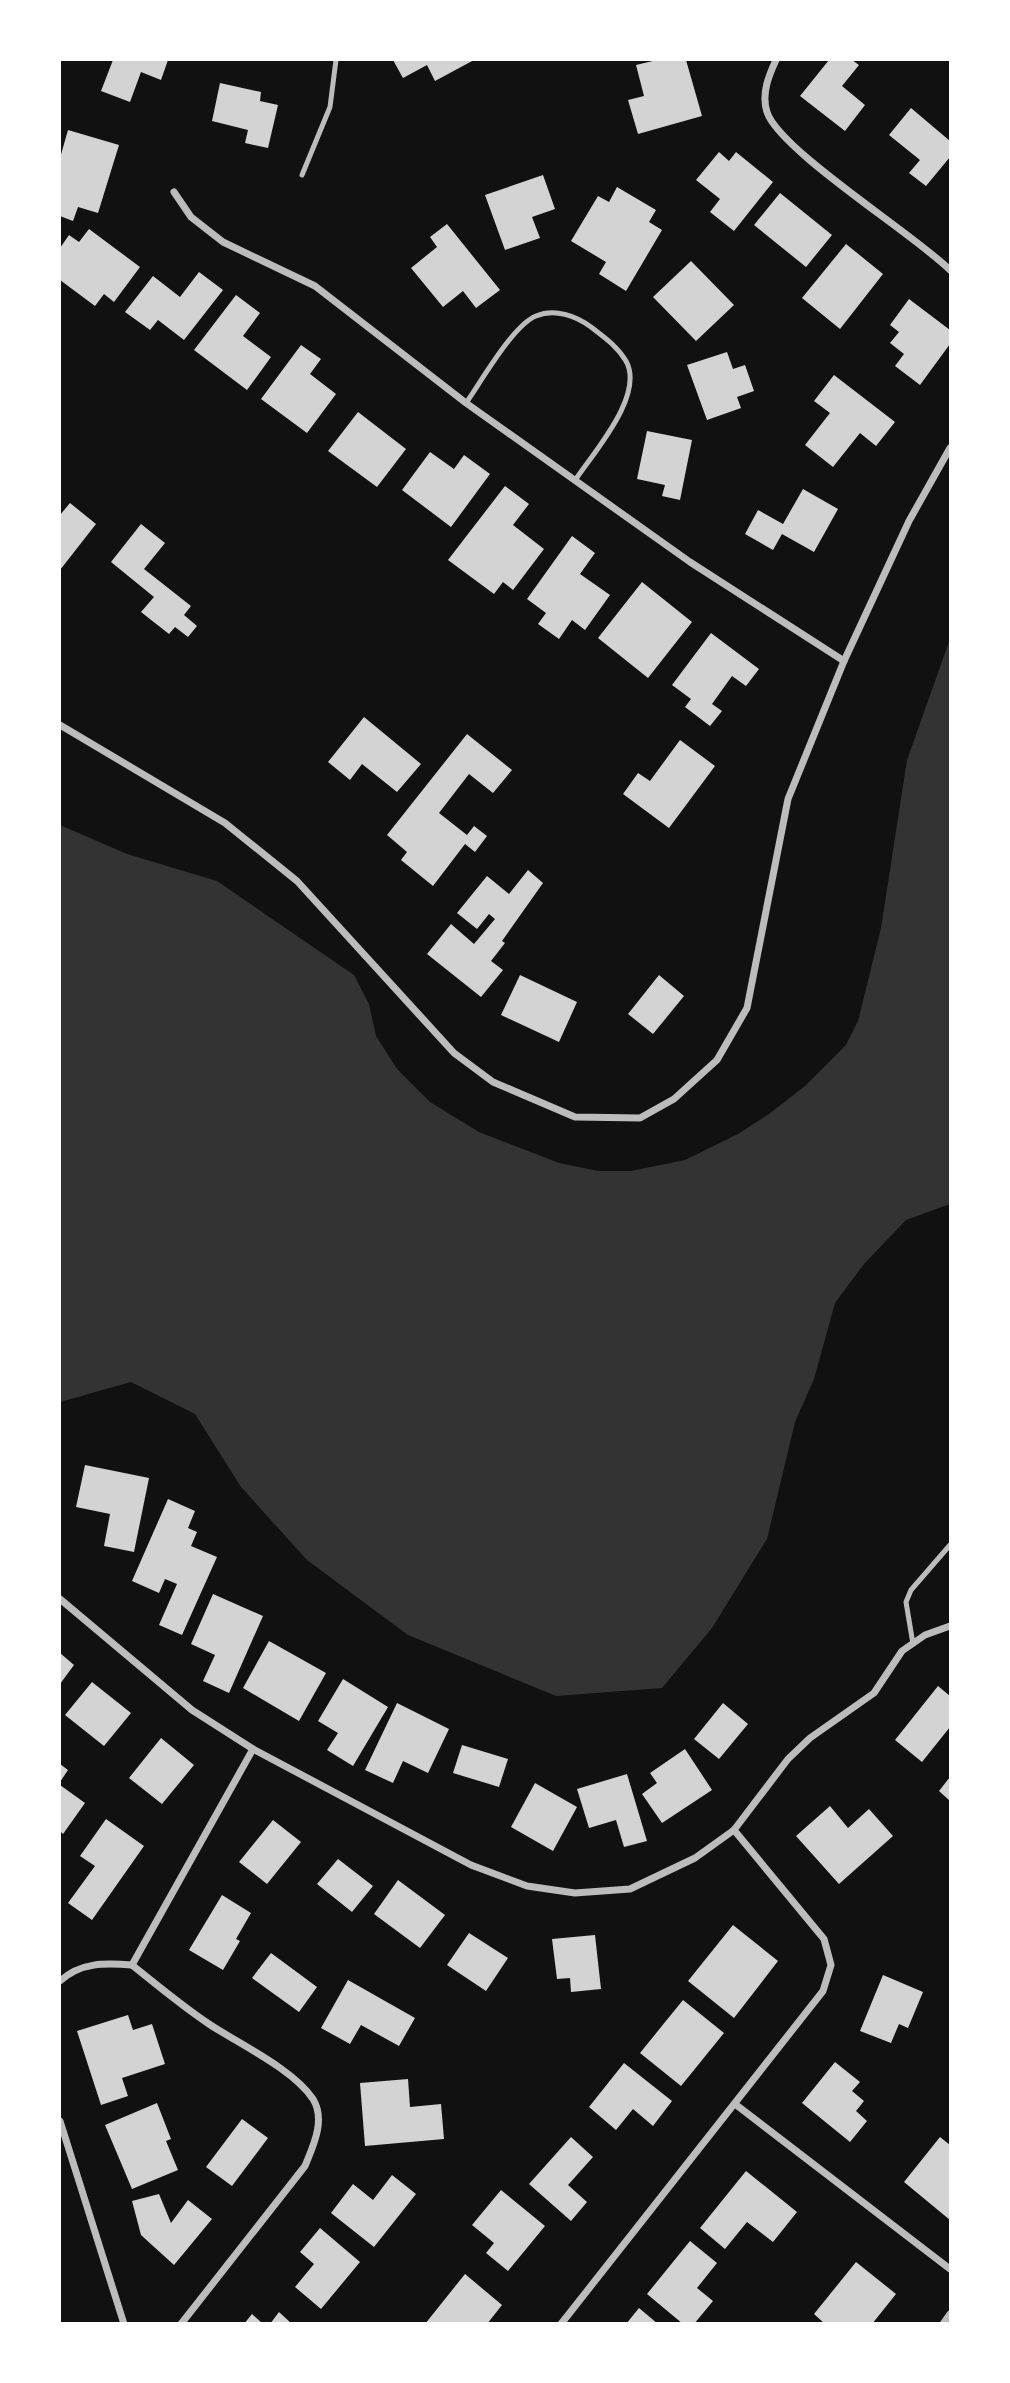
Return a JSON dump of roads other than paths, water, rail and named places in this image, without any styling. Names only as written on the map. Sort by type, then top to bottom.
[{"type":"street","points":[[776,60],[766,83],[767,113],[793,146],[950,270]]},
{"type":"street","points":[[174,192],[191,217],[223,242],[315,285],[466,403],[690,562],[844,661]]},
{"type":"street","points":[[60,724],[225,822],[297,881],[454,1053],[492,1082],[575,1117],[640,1118],[674,1099],[717,1060],[747,1008],[788,799],[844,661],[909,521],[950,448]]},
{"type":"street","points":[[60,1600],[192,1710],[253,1749],[471,1865],[527,1886],[575,1893],[630,1889],[695,1857],[734,1830],[788,1759],[821,1730],[874,1693],[902,1651],[925,1635],[950,1626]]},
{"type":"street","points":[[132,1965],[253,1749]]},
{"type":"street","points":[[561,2323],[822,1991],[831,1965],[824,1939],[734,1830]]},
{"type":"street","points":[[60,1981],[71,1971],[100,1963],[132,1965],[206,2021],[295,2080],[314,2101],[318,2118],[316,2139],[305,2166],[181,2323]]},
{"type":"street","points":[[735,2104],[950,2269]]},
{"type":"street","points":[[60,2121],[124,2323]]},
{"type":"street","points":[[943,2323],[950,2314]]},
{"type":"lane","points":[[302,175],[330,107],[336,60]]},
{"type":"lane","points":[[466,403],[520,328],[535,316],[556,311],[585,323],[614,345],[627,363],[630,380],[625,406],[576,479]]},
{"type":"lane","points":[[913,1644],[906,1602],[911,1590],[950,1545]]}]
